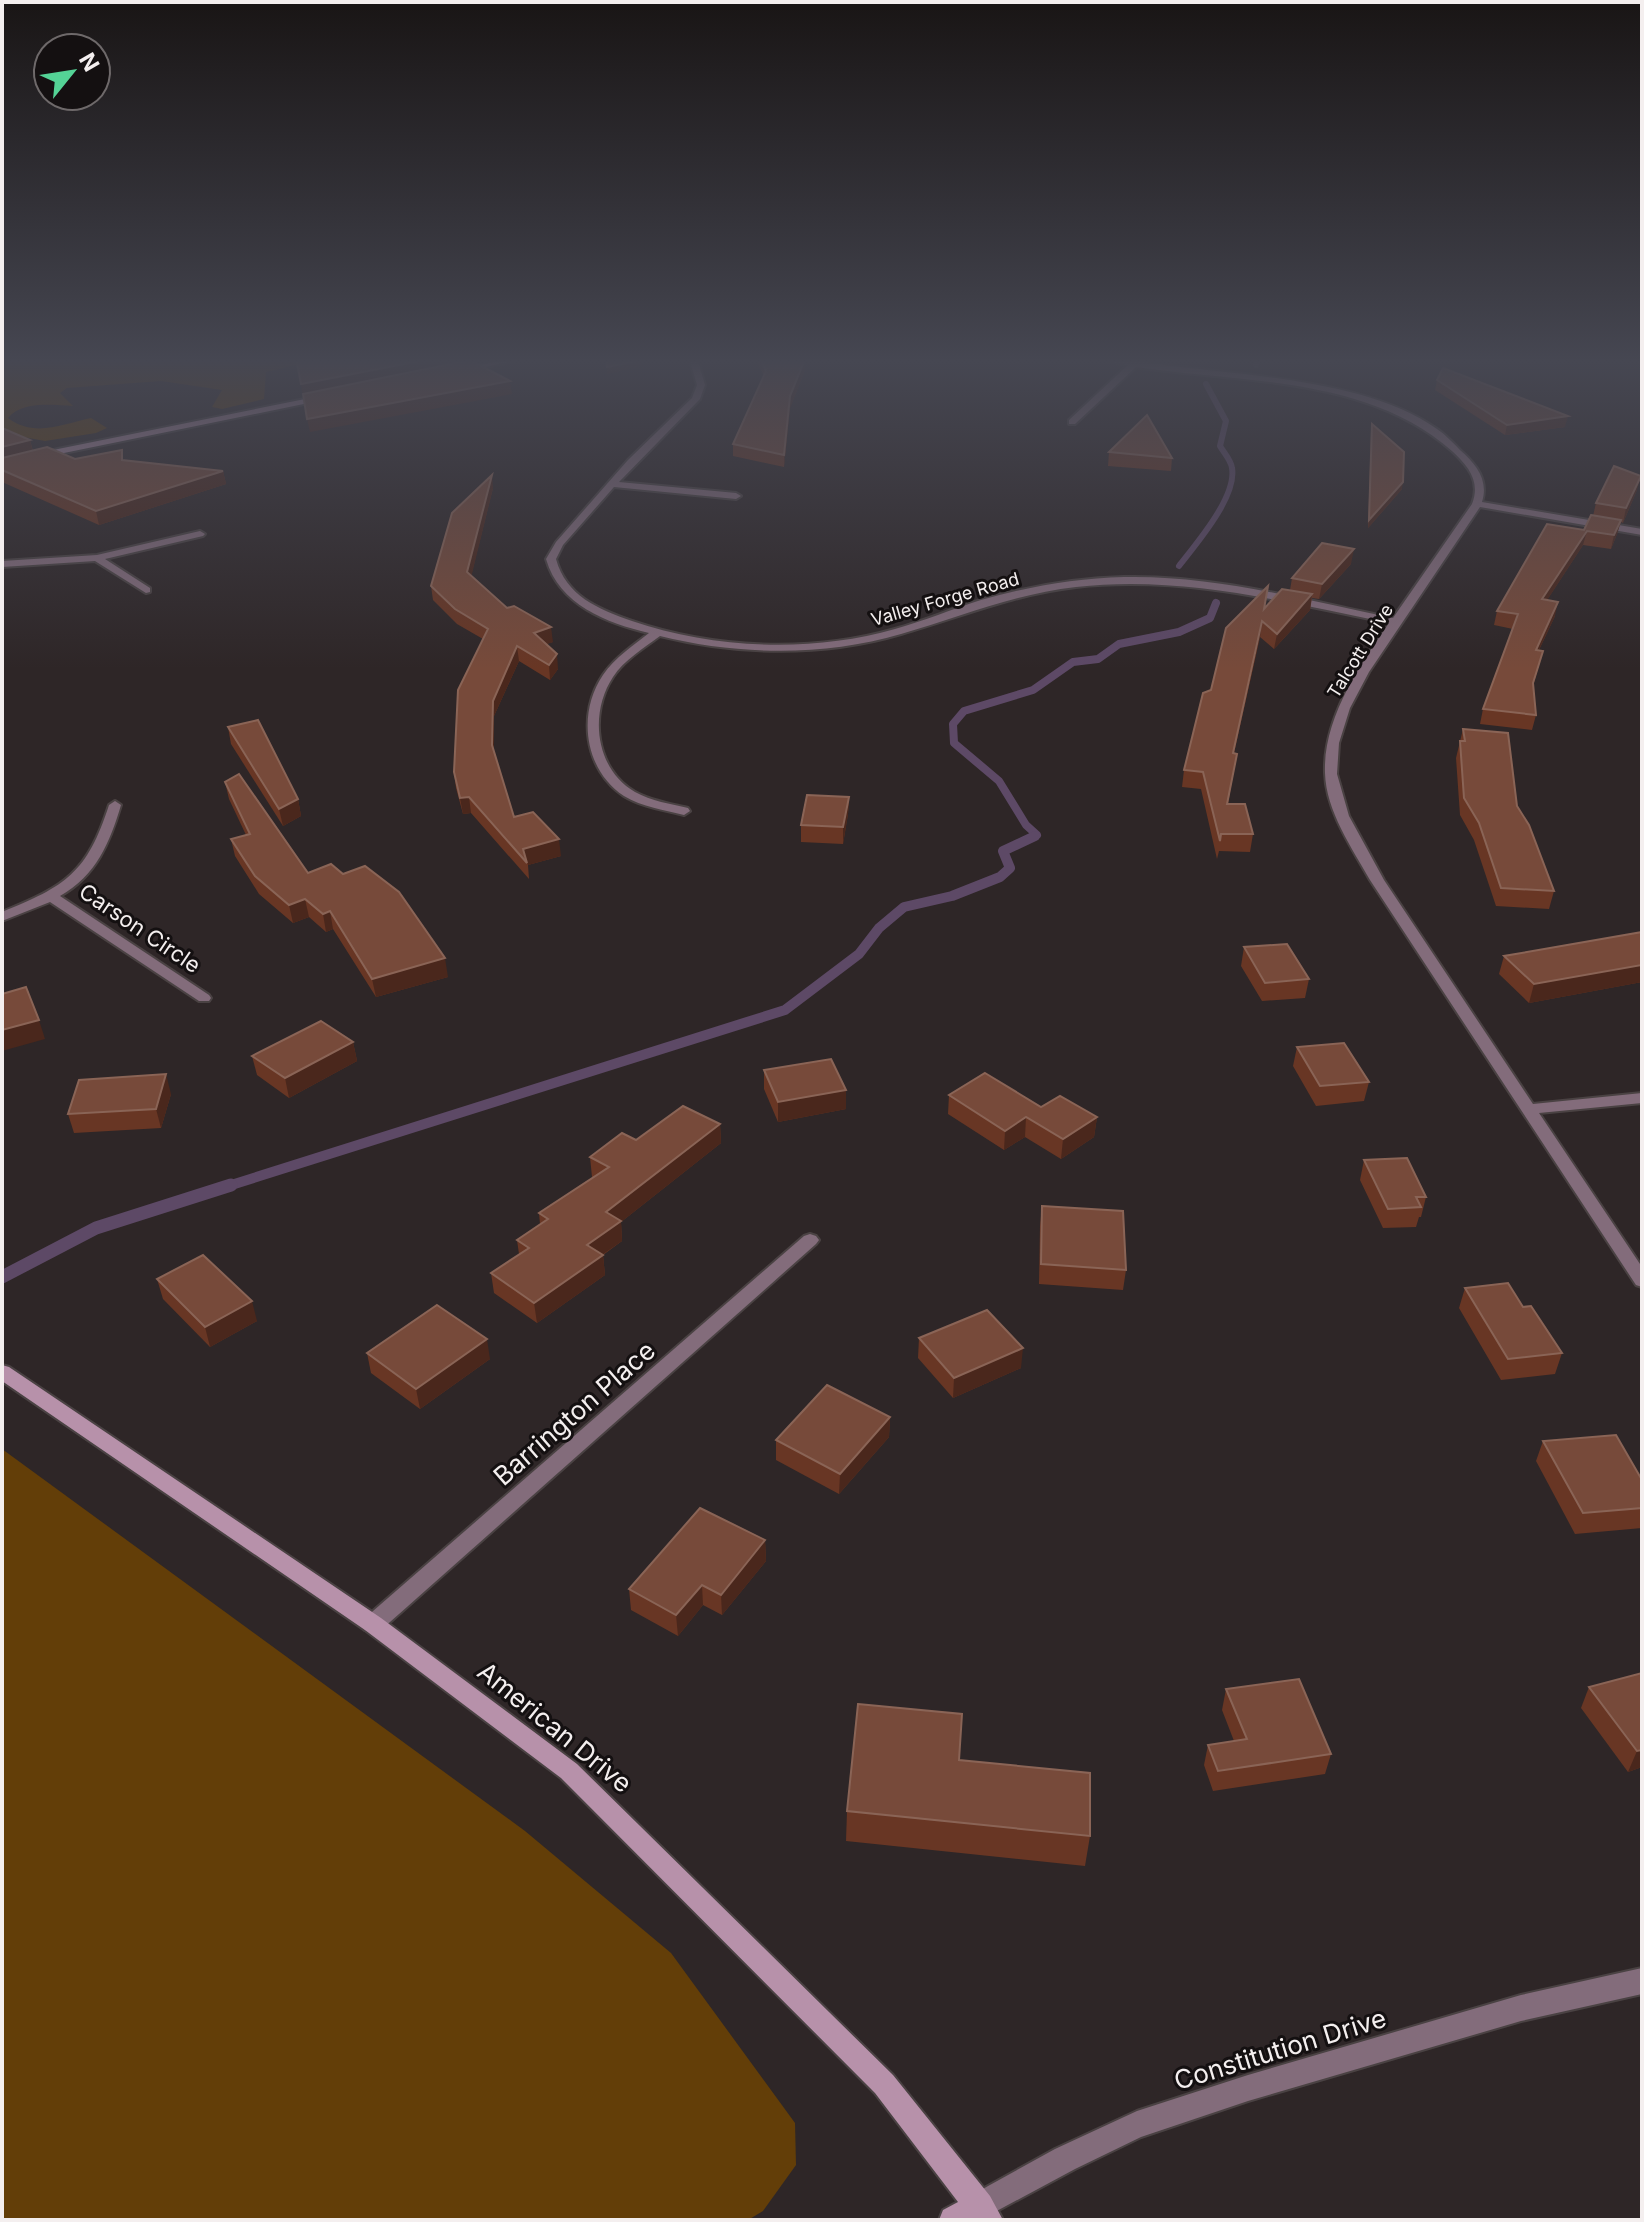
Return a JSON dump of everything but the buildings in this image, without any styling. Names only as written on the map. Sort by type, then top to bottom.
[{"type":"street","points":[[2,467],[27,462]]},
{"type":"street","name":"Valley Forge Road","points":[[635,462],[553,553],[554,575],[578,601],[657,633],[745,645],[844,641],[892,633],[998,598],[1047,587],[1126,580],[1232,590],[1398,622]]},
{"type":"street","points":[[1469,462],[1479,482],[1477,504],[1642,532]]},
{"type":"street","points":[[613,484],[736,496]]},
{"type":"street","name":"Talcott Drive","points":[[1477,504],[1350,697],[1335,733],[1331,774],[1336,797],[1351,835],[1377,880],[1642,1281]]},
{"type":"street","points":[[2,564],[97,558],[200,534]]},
{"type":"street","points":[[97,558],[146,590]]},
{"type":"street","points":[[657,633],[607,676],[594,703],[593,742],[606,771],[628,794],[684,811]]},
{"type":"street","points":[[2,917],[51,896],[85,874],[107,837],[115,805]]},
{"type":"street","name":"Carson Circle","points":[[51,896],[204,998]]},
{"type":"street","points":[[1530,1109],[1642,1098]]},
{"type":"street","name":"Barrington Place","points":[[373,1624],[810,1240]]},
{"type":"street","name":"American Drive","points":[[2,1372],[373,1624],[569,1771],[632,1830],[884,2084],[984,2213]]},
{"type":"street","name":"Constitution Drive","points":[[953,2220],[984,2213],[1065,2159],[1151,2120],[1248,2088],[1521,2008],[1642,1981]]},
{"type":"shaded area","points":[[2,1449],[525,1831],[671,1953],[795,2123],[796,2165],[763,2211],[748,2220],[2,2220]]},
{"type":"waterway","points":[[1179,566],[1222,506],[1232,480],[1230,462]]},
{"type":"waterway","points":[[1035,836],[999,781],[954,743],[953,724],[964,711],[1033,690],[1073,662],[1098,659],[1119,644],[1179,632],[1210,618],[1216,603]]},
{"type":"waterway","points":[[225,1187],[785,1010],[859,954],[879,928],[904,907],[952,896],[1000,877],[1010,868],[1003,851],[1035,836]]},
{"type":"waterway","points":[[1031,838],[1035,836]]},
{"type":"waterway","points":[[2,1277],[96,1228],[231,1185]]}]
